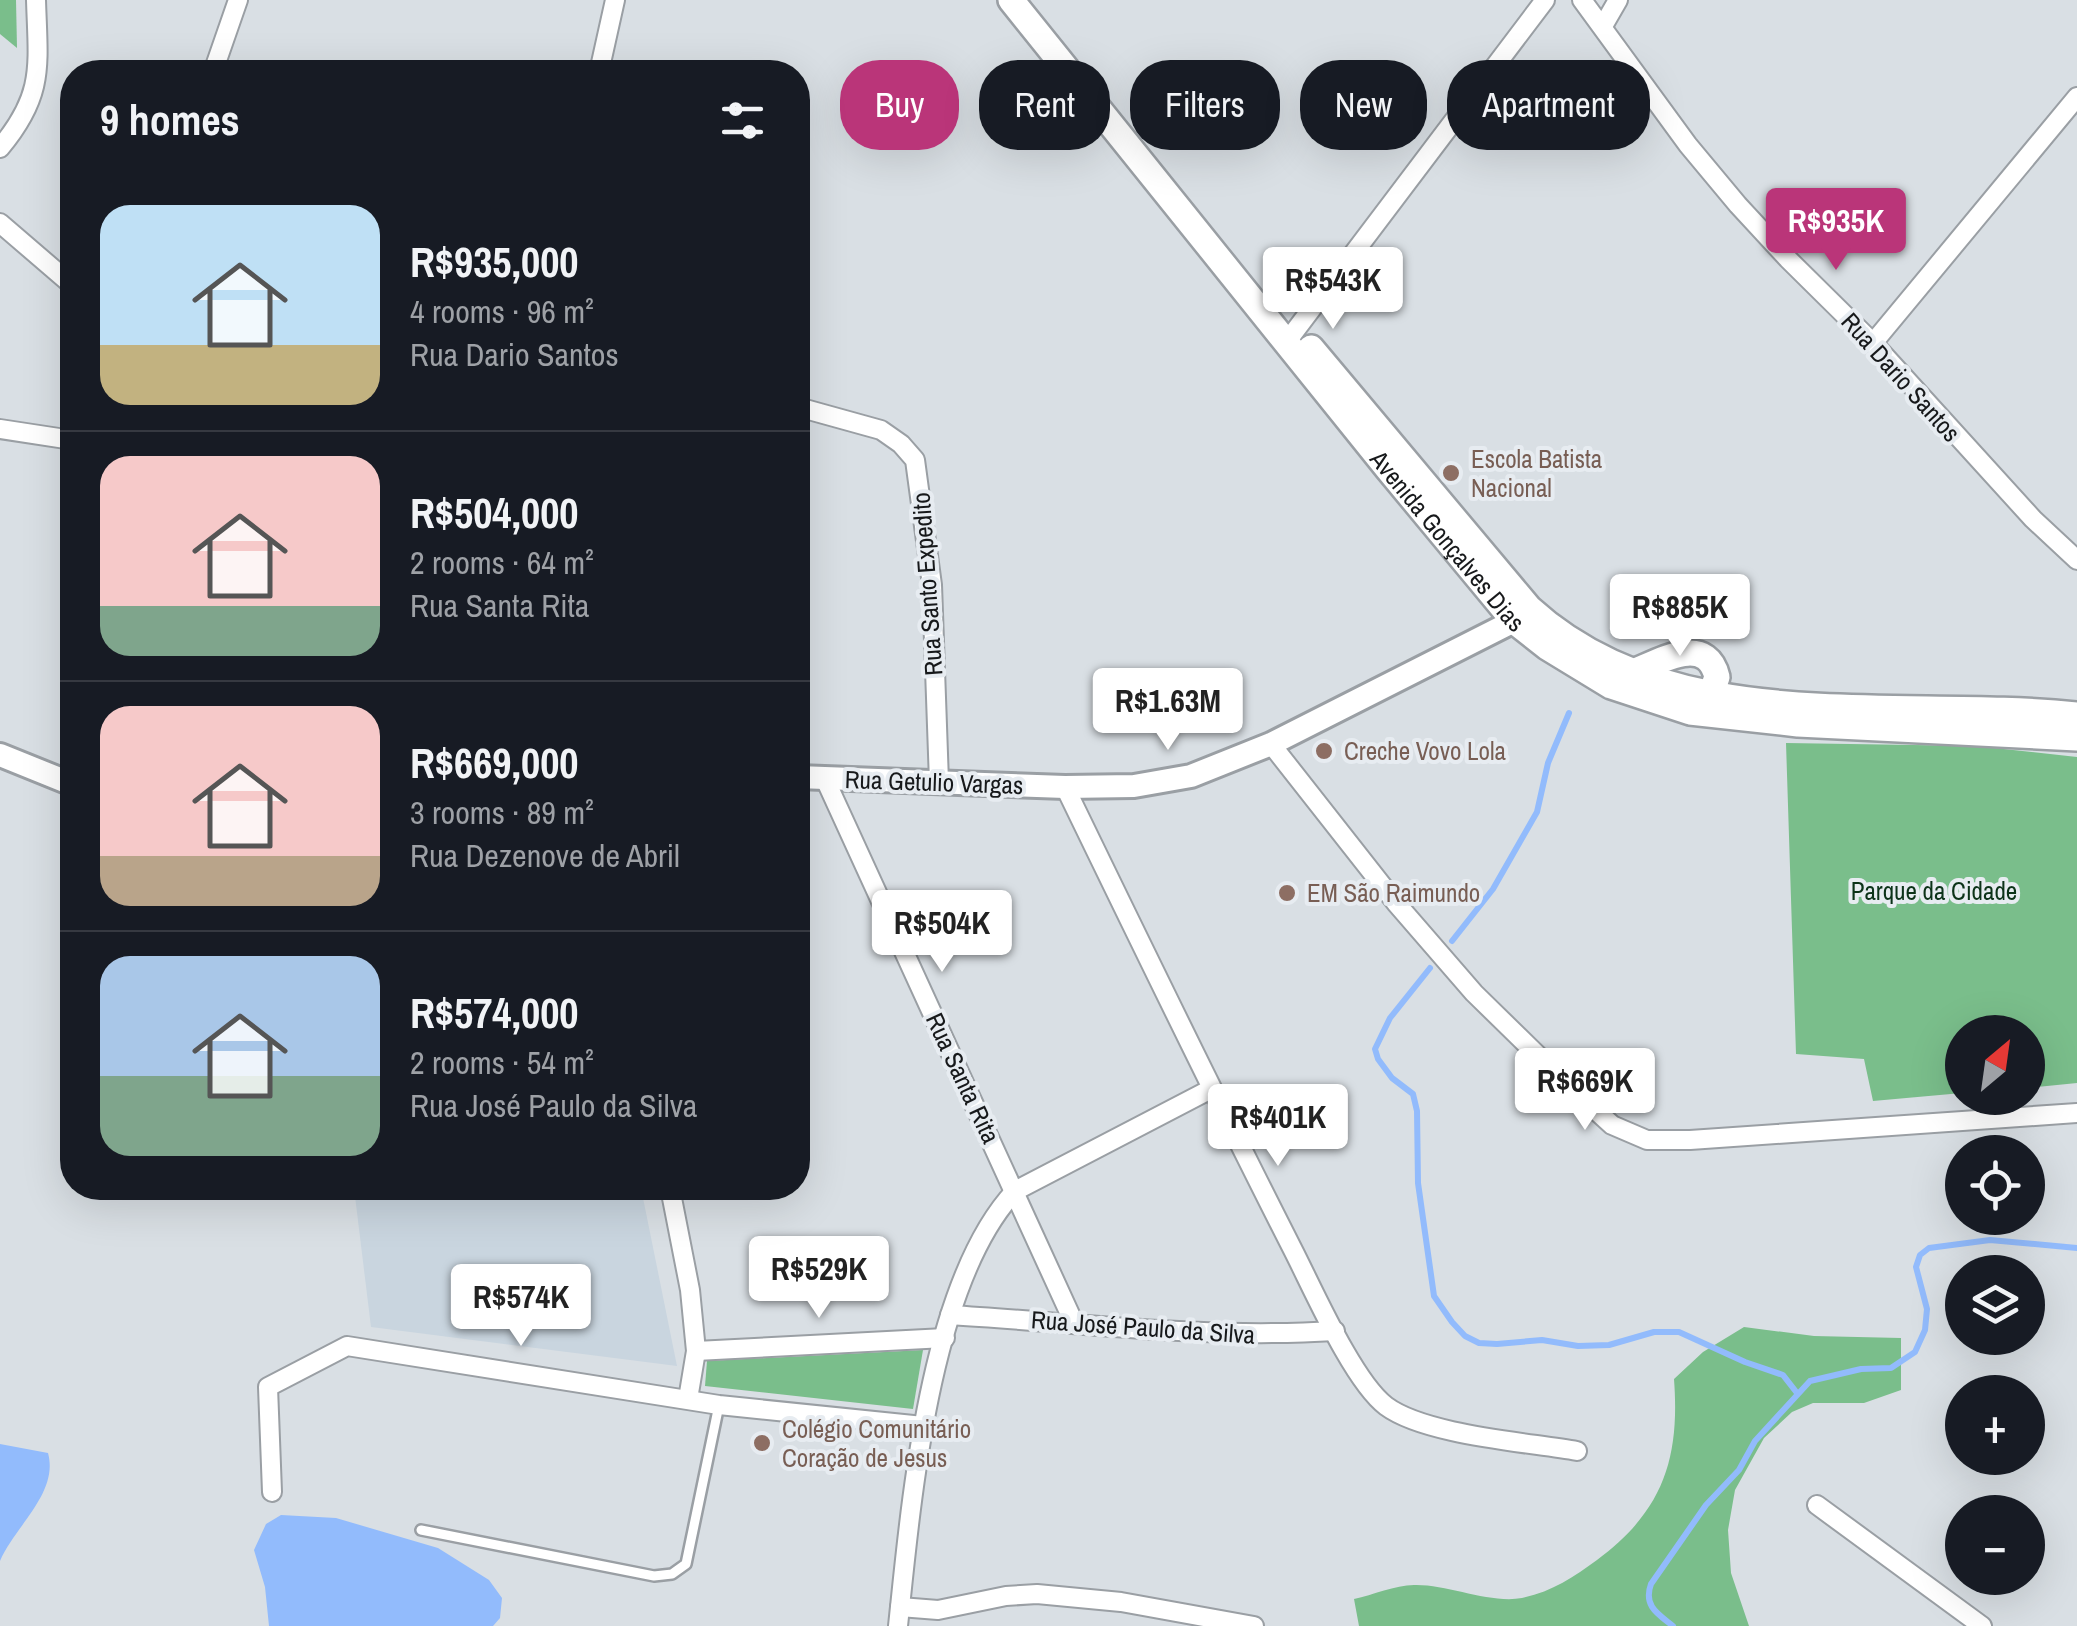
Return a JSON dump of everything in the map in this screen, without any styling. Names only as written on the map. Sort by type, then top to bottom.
[{"type":"main road","name":"Avenida Gonçalves Dias","points":[[1012,0],[1291,337],[1529,608],[1551,628],[1595,652],[1630,681],[1690,712],[1745,720],[2077,738]]},
{"type":"main road","name":"Avenida Gonçalves Dias","points":[[1033,0],[1514,621],[1575,667],[1630,681]]},
{"type":"main road","points":[[1514,621],[1533,621],[1568,644],[1595,652]]},
{"type":"main road","points":[[1680,652],[1696,653],[1716,669],[1716,686],[1689,704],[1630,681],[1680,652]]},
{"type":"main road","points":[[1708,694],[1780,704],[2077,715]]},
{"type":"street","points":[[0,148],[34,98],[38,56],[36,0]]},
{"type":"street","points":[[217,60],[238,0]]},
{"type":"street","points":[[602,60],[615,0]]},
{"type":"street","points":[[1291,337],[1544,0]]},
{"type":"street","name":"Rua Dario Santos","points":[[1582,0],[1688,145],[1738,205],[1874,343],[1964,447],[2077,560]]},
{"type":"street","points":[[1602,26],[1618,0]]},
{"type":"street","points":[[1874,343],[2077,97]]},
{"type":"street","points":[[0,224],[60,275]]},
{"type":"street","name":"Rua Santo Expedito","points":[[810,411],[881,430],[915,460],[932,586],[939,782]]},
{"type":"street","points":[[0,429],[60,438]]},
{"type":"street","name":"Rua Getulio Vargas","points":[[810,778],[1065,787],[1134,786],[1190,776],[1272,744],[1514,621]]},
{"type":"street","points":[[1272,744],[1396,903],[1474,993],[1612,1125],[1648,1140],[1690,1140],[2077,1113]]},
{"type":"street","points":[[0,755],[60,779]]},
{"type":"street","name":"Rua Santa Rita","points":[[825,779],[1074,1323]]},
{"type":"street","points":[[1065,787],[1211,1089],[1335,1331],[1371,1392],[1401,1416],[1432,1426],[1576,1451]]},
{"type":"street","points":[[1211,1089],[1015,1191],[994,1213],[979,1240],[950,1316],[923,1426],[898,1617],[1006,1596],[1038,1594],[1121,1602],[1254,1626]]},
{"type":"street","points":[[672,1200],[690,1290],[696,1351],[688,1399]]},
{"type":"street","name":"Rua José Paulo da Silva","points":[[950,1316],[1256,1336],[1335,1331]]},
{"type":"street","points":[[696,1351],[945,1338]]},
{"type":"street","points":[[272,1492],[268,1387],[347,1346],[720,1405],[923,1426]]},
{"type":"street","points":[[1818,1505],[1982,1626]]},
{"type":"lane","points":[[421,1530],[654,1576],[672,1574],[686,1564],[720,1405]]},
{"type":"shaded area","points":[[355,1200],[643,1200],[677,1366],[371,1327]]},
{"type":"green space","points":[[0,0],[16,0],[17,48],[0,34]]},
{"type":"green space","name":"Parque da Cidade","points":[[1786,743],[1976,746],[2077,757],[2077,1083],[2045,1086],[2045,1015],[1945,1015],[1945,1095],[1873,1101],[1864,1059],[1796,1054]]},
{"type":"green space","points":[[1744,1327],[1814,1336],[1901,1338],[1901,1390],[1864,1403],[1813,1403],[1792,1412],[1764,1438],[1735,1490],[1728,1530],[1731,1573],[1749,1626],[1359,1626],[1354,1599],[1384,1590],[1427,1586],[1496,1598],[1522,1598],[1562,1583],[1597,1560],[1638,1522],[1662,1481],[1674,1434],[1674,1379],[1703,1352]]},
{"type":"green space","points":[[923,1350],[913,1409],[705,1386],[707,1361]]},
{"type":"water","points":[[0,1444],[48,1453],[50,1468],[42,1496],[0,1561]]},
{"type":"water","points":[[281,1515],[336,1518],[438,1548],[489,1580],[502,1598],[500,1618],[493,1626],[269,1626],[265,1587],[254,1550],[266,1524]]},
{"type":"waterway","points":[[1452,941],[1493,889],[1537,812],[1548,763],[1569,713]]},
{"type":"waterway","points":[[1430,968],[1390,1018],[1375,1049],[1392,1078],[1413,1094],[1417,1111],[1418,1183],[1434,1296],[1452,1322],[1465,1336],[1479,1343],[1497,1344],[1542,1340],[1578,1346],[1609,1345],[1654,1332],[1679,1332],[1783,1375],[1797,1393]]},
{"type":"waterway","points":[[1673,1626],[1650,1604],[1651,1584],[1706,1505],[1739,1470],[1755,1441],[1810,1381],[1861,1369],[1891,1368],[1915,1352],[1925,1330],[1927,1309],[1916,1267],[1920,1255],[1929,1248],[1990,1240],[2077,1248]]},
{"type":"place","name":"Escola Batista Nacional","points":[[1451,473]]},
{"type":"place","name":"Creche Vovo Lola","points":[[1324,751]]},
{"type":"place","name":"EM São Raimundo","points":[[1287,893]]},
{"type":"place","name":"Colégio Comunitário Coração de Jesus","points":[[762,1443]]}]
